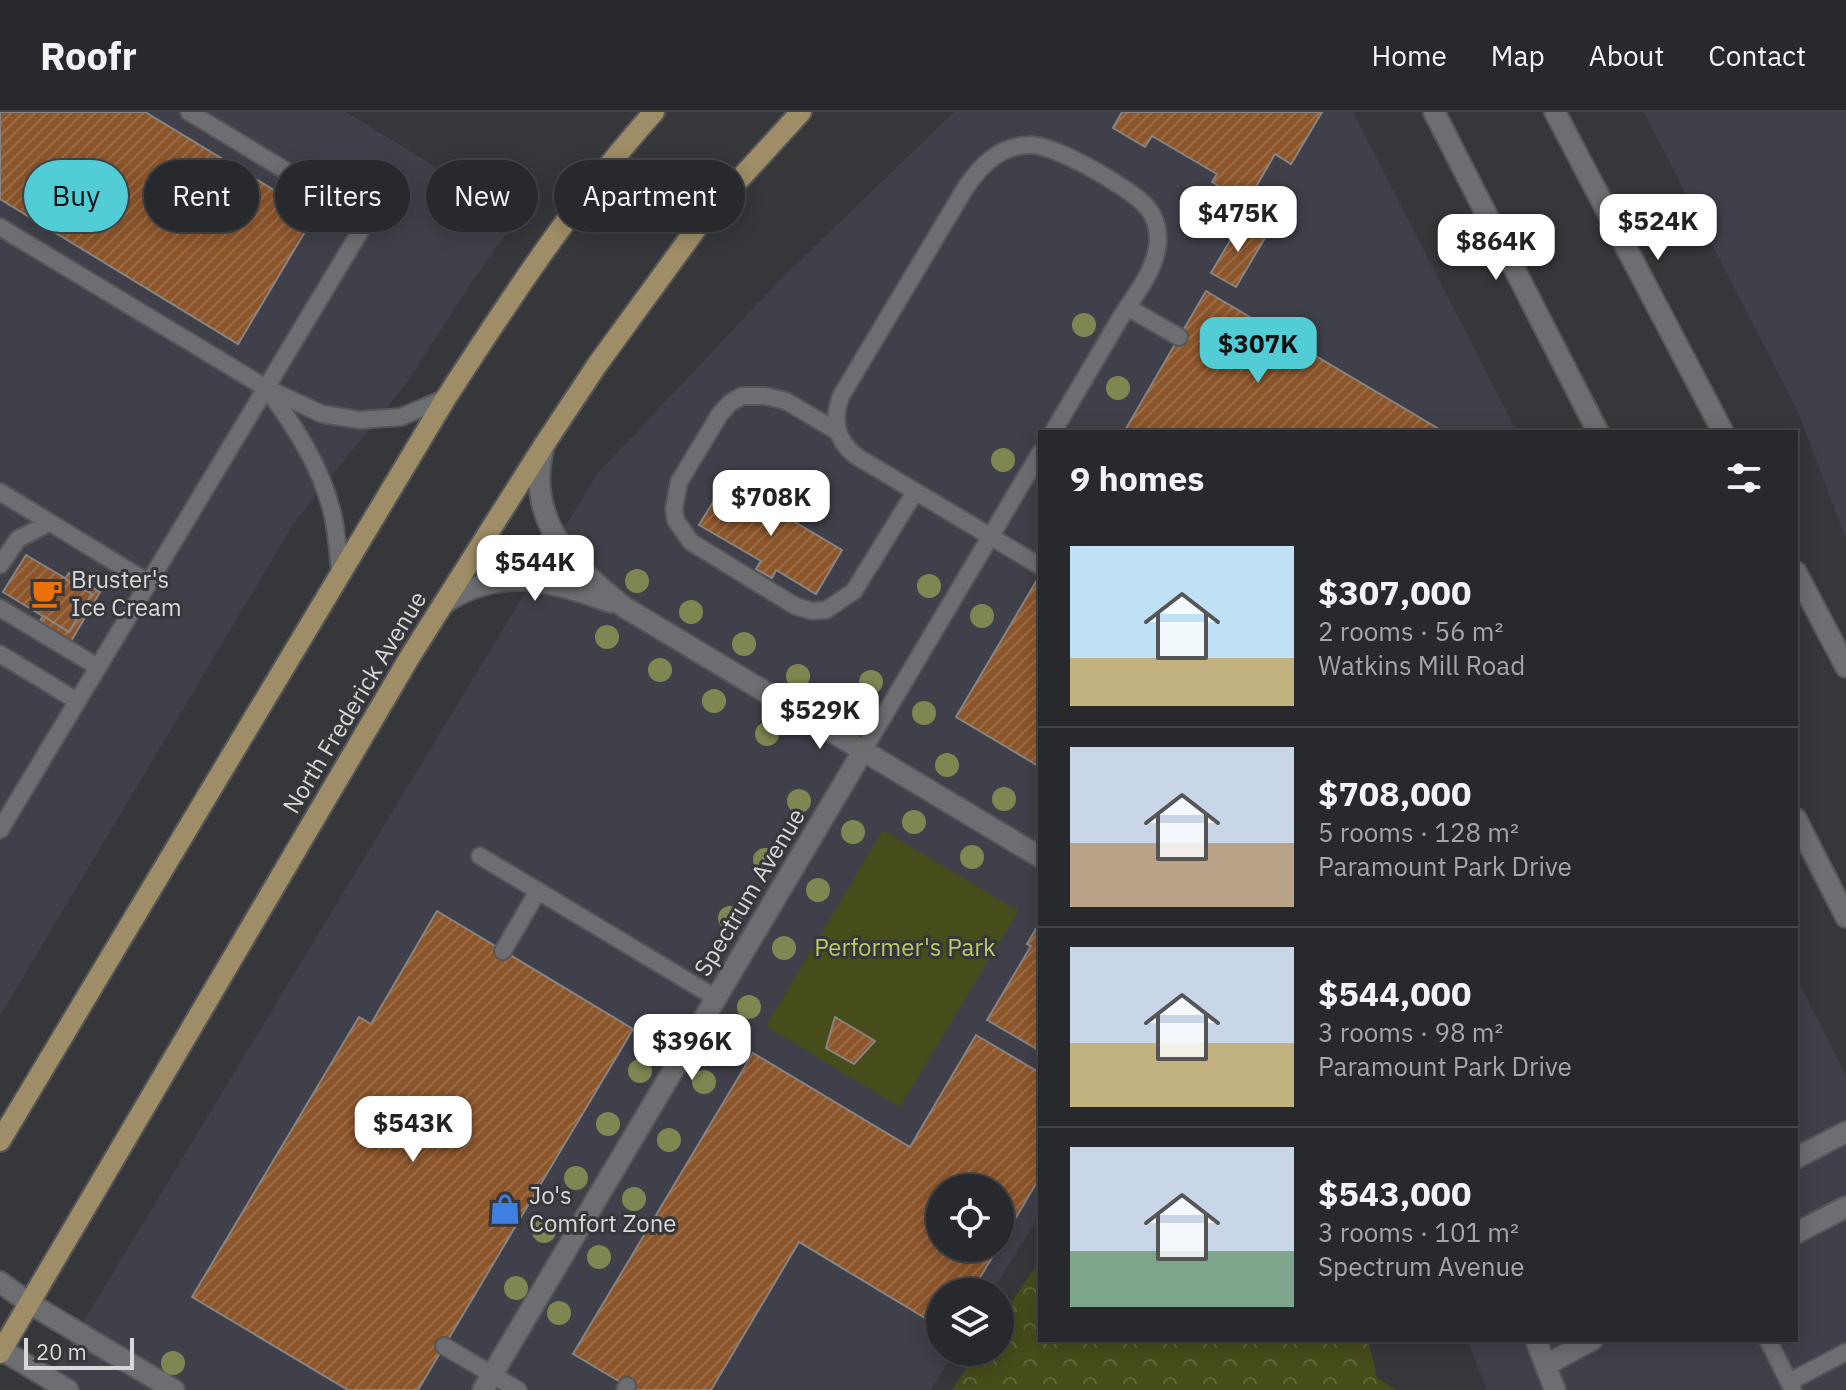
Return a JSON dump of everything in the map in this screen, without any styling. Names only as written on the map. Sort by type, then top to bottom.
[{"type":"main road","points":[[0,1141],[446,398],[566,220],[654,112]]},
{"type":"main road","name":"North Frederick Avenue","points":[[1,1350],[443,604],[544,445],[597,365],[704,218],[801,112]]},
{"type":"street","points":[[1434,112],[1597,430]]},
{"type":"street","points":[[1555,112],[1722,430]]},
{"type":"street","points":[[544,445],[540,461],[540,496],[555,537],[580,569],[624,607],[1038,856]]},
{"type":"street","points":[[1798,576],[1846,667]]},
{"type":"street","points":[[443,604],[460,592],[480,584],[525,580],[566,587],[624,607]]},
{"type":"street","name":"Spectrum Avenue","points":[[487,1382],[863,751]]},
{"type":"street","points":[[1798,823],[1846,917]]},
{"type":"street","points":[[1798,1157],[1846,1132]]},
{"type":"street","points":[[1798,1232],[1846,1207]]},
{"type":"street","points":[[0,1282],[29,1303],[174,1390]]},
{"type":"street","points":[[1537,1342],[1555,1390]]},
{"type":"street","points":[[1546,1365],[1588,1342]]},
{"type":"street","points":[[1,1350],[68,1390]]},
{"type":"lane","points":[[0,830],[367,220],[189,112]]},
{"type":"lane","points":[[1038,565],[856,456],[845,446],[838,432],[836,413],[841,396],[966,187],[994,155],[1011,147],[1039,145],[1058,151],[1137,197],[1149,210],[1157,226],[1156,254],[1151,267],[1054,430]]},
{"type":"lane","points":[[0,227],[266,388],[322,414],[360,420],[401,417],[446,398]]},
{"type":"lane","points":[[1127,307],[1179,337]]},
{"type":"lane","points":[[266,388],[295,427],[320,473],[333,516],[340,571]]},
{"type":"lane","points":[[838,432],[796,406],[774,397],[748,395],[730,403],[720,414],[676,490],[674,509],[683,533],[700,549],[795,606],[819,611],[841,602],[854,591],[915,492]]},
{"type":"lane","points":[[863,751],[1038,456]]},
{"type":"lane","points":[[0,492],[149,583]]},
{"type":"lane","points":[[0,565],[18,539],[49,523]]},
{"type":"lane","points":[[0,608],[98,667]]},
{"type":"lane","points":[[0,654],[77,701]]},
{"type":"lane","points":[[480,856],[716,998]]},
{"type":"lane","points":[[503,951],[538,891]]},
{"type":"lane","points":[[1769,1342],[1791,1386],[1846,1352]]},
{"type":"lane","points":[[444,1346],[487,1382],[518,1390]]},
{"type":"shaded area","points":[[0,112],[346,112],[426,161],[426,232],[507,232],[408,381],[294,523],[0,1016]]},
{"type":"shaded area","points":[[954,112],[1353,112],[1516,430],[1038,430],[1038,1217],[1014,1256],[1014,1174],[926,1174],[926,1262],[1010,1262],[1001,1278],[926,1278],[926,1366],[946,1366],[931,1390],[42,1390],[597,474],[781,279]]},
{"type":"shaded area","points":[[1644,112],[1846,112],[1846,539],[1798,412]]},
{"type":"shaded area","points":[[1798,982],[1846,1075],[1846,1390],[1487,1390],[1468,1342],[1798,1342]]},
{"type":"green space","name":"Performer's Park","points":[[883,830],[1018,911],[900,1107],[766,1026]]},
{"type":"green space","points":[[1038,1263],[1038,1342],[1368,1342],[1377,1378],[1397,1390],[952,1390],[968,1366],[1014,1366],[1014,1298]]},
{"type":"building","points":[[0,112],[145,112],[224,160],[144,160],[144,232],[259,232],[259,181],[275,191],[275,232],[305,232],[238,344],[54,232],[128,232],[128,160],[24,160],[24,214],[0,199]]},
{"type":"building","points":[[1122,112],[1322,112],[1291,164],[1275,154],[1247,202],[1212,182],[1217,174],[1152,136],[1145,147],[1113,128]]},
{"type":"building","points":[[1241,222],[1266,236],[1236,287],[1211,273]]},
{"type":"building","points":[[1206,291],[1441,430],[1125,430]]},
{"type":"building","points":[[726,481],[842,550],[816,594],[776,570],[772,578],[756,569],[761,561],[699,525]]},
{"type":"building","name":"Bruster's Ice Cream","points":[[26,555],[92,594],[69,632],[3,592]]},
{"type":"building","points":[[69,573],[100,592],[71,641],[65,637],[62,643],[42,632],[46,625],[40,621],[43,616],[69,632],[92,594],[65,579]]},
{"type":"building","points":[[1038,578],[1038,766],[956,717]]},
{"type":"building","points":[[437,911],[633,1029],[418,1390],[348,1390],[192,1297],[359,1017],[371,1024]]},
{"type":"building","points":[[1038,925],[1038,1050],[987,1020],[1031,946],[1027,944]]},
{"type":"building","points":[[835,1017],[875,1041],[854,1064],[826,1048]]},
{"type":"building","points":[[976,1035],[1038,1072],[1038,1180],[1014,1221],[1014,1174],[926,1174],[926,1262],[989,1262],[980,1278],[926,1278],[926,1319],[799,1242],[711,1390],[634,1390],[573,1354],[753,1053],[910,1147]]},
{"type":"place","name":"Bruster's Ice Cream","points":[[47,593]]},
{"type":"place","name":"Jo's Comfort Zone","points":[[505,1209]]}]
